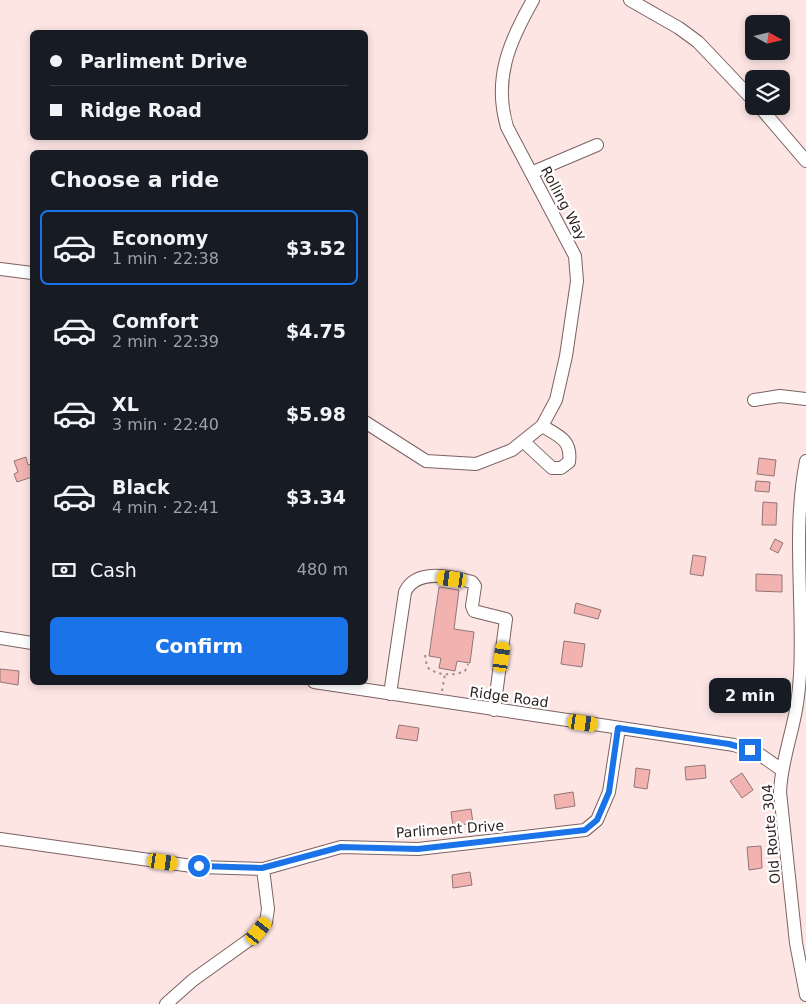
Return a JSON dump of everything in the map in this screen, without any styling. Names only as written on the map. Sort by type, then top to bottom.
[{"type":"street","name":"Rolling Way","points":[[368,424],[426,461],[476,464],[512,450],[542,426],[556,400],[566,356],[577,281],[575,256],[507,128],[501,107],[503,69],[515,32],[532,0]]},
{"type":"street","points":[[630,0],[664,18],[698,42],[745,92]]},
{"type":"street","points":[[767,115],[806,161]]},
{"type":"street","points":[[530,173],[598,145]]},
{"type":"street","points":[[0,269],[30,273]]},
{"type":"street","points":[[754,400],[780,396],[806,399]]},
{"type":"street","points":[[523,441],[552,468],[561,468],[569,462],[571,450],[565,441],[542,426]]},
{"type":"street","name":"Old Route 304","points":[[806,461],[802,481],[803,532],[800,673],[795,714],[782,770],[780,792],[797,949],[806,995]]},
{"type":"street","points":[[390,694],[407,587],[412,581],[420,578],[442,577],[472,582],[475,586],[472,606],[474,611],[506,619],[494,710]]},
{"type":"street","points":[[0,638],[30,643]]},
{"type":"street","name":"Ridge Road","points":[[333,685],[734,745],[760,754],[782,770]]},
{"type":"street","name":"Parliment Drive","points":[[0,840],[199,866],[262,868],[341,847],[418,849],[585,830],[597,820],[609,792],[618,728]]},
{"type":"street","points":[[166,1004],[193,980],[256,935],[266,922],[268,908],[262,868]]},
{"type":"path","points":[[425,655],[427,667],[432,671],[445,674],[465,671],[468,664]]},
{"type":"path","points":[[440,702],[445,674]]},
{"type":"building","points":[[26,457],[28,465],[30,464],[30,478],[17,482],[14,474],[18,472],[14,461]]},
{"type":"building","points":[[759,458],[776,460],[774,476],[757,474]]},
{"type":"building","points":[[756,481],[770,482],[769,492],[755,491]]},
{"type":"building","points":[[763,502],[777,503],[776,525],[762,525]]},
{"type":"building","points":[[775,539],[783,543],[778,553],[770,549]]},
{"type":"building","points":[[693,555],[706,557],[703,576],[690,574]]},
{"type":"building","points":[[756,574],[782,575],[782,592],[756,591]]},
{"type":"building","points":[[439,587],[459,590],[454,629],[474,632],[470,663],[457,661],[455,671],[439,668],[441,658],[429,656]]},
{"type":"building","points":[[576,603],[601,610],[598,619],[574,613]]},
{"type":"building","points":[[564,641],[585,644],[582,667],[561,664]]},
{"type":"building","points":[[0,669],[19,671],[18,685],[0,682]]},
{"type":"building","points":[[399,725],[419,728],[417,741],[396,738]]},
{"type":"building","points":[[705,765],[706,778],[686,780],[685,767]]},
{"type":"building","points":[[636,768],[650,770],[647,789],[634,787]]},
{"type":"building","points":[[742,773],[753,790],[742,798],[730,781]]},
{"type":"building","points":[[573,792],[575,806],[556,809],[554,795]]},
{"type":"building","points":[[471,809],[473,823],[453,826],[451,812]]},
{"type":"building","points":[[761,846],[762,868],[749,870],[747,847]]},
{"type":"building","points":[[470,872],[472,885],[453,888],[452,875]]},
{"type":"route","points":[[199,866],[262,868],[341,847],[418,849],[585,830],[597,820],[609,792],[618,728],[729,744],[750,750]]}]
